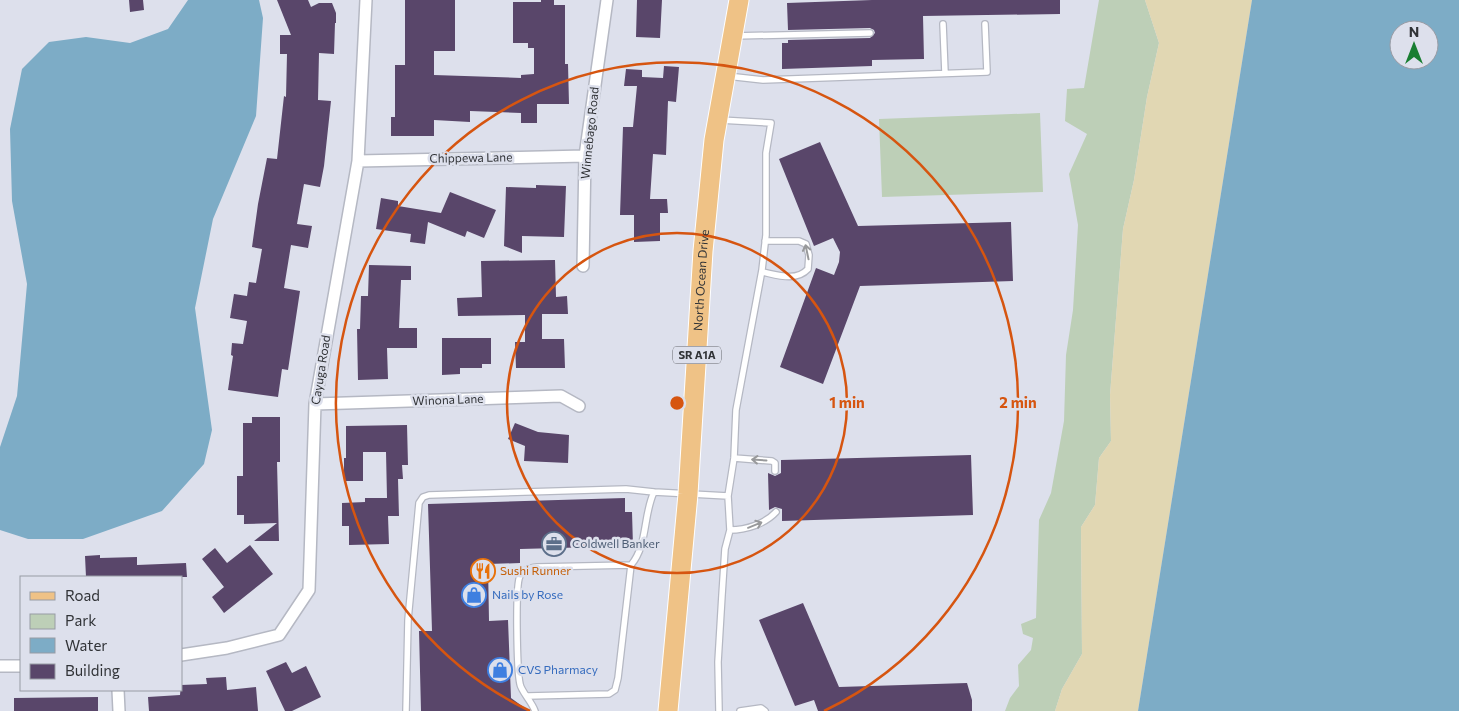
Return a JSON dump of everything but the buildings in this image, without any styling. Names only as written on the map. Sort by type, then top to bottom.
[{"type":"main road","name":"North Ocean Drive","points":[[668,711],[688,494],[704,251],[718,120],[739,0]]},
{"type":"street","name":"Cayuga Road","points":[[182,654],[227,648],[279,635],[309,590],[314,404],[358,161],[366,0]]},
{"type":"street","name":"Winnebago Road","points":[[583,266],[585,156],[607,0]]},
{"type":"street","name":"Chippewa Lane","points":[[358,161],[585,156]]},
{"type":"street","name":"Winona Lane","points":[[314,404],[562,396],[579,406]]},
{"type":"street","points":[[0,666],[20,666]]},
{"type":"street","points":[[118,691],[119,711]]},
{"type":"lane","points":[[943,24],[945,74]]},
{"type":"lane","points":[[725,75],[763,80],[987,72],[985,24]]},
{"type":"lane","points":[[732,36],[870,33]]},
{"type":"lane","points":[[718,120],[771,123],[766,154],[765,240],[762,272],[736,410],[734,458],[728,496],[730,530],[725,550],[718,662],[719,711]]},
{"type":"lane","points":[[762,272],[799,276],[808,269],[809,262],[806,244],[799,241],[765,240]]},
{"type":"lane","points":[[734,458],[772,461],[775,463],[775,471]]},
{"type":"lane","points":[[406,711],[408,620],[419,503],[423,497],[429,495],[626,489],[728,496]]},
{"type":"lane","points":[[528,696],[608,694],[615,690],[631,565],[642,543],[648,504],[654,492]]},
{"type":"lane","points":[[730,530],[746,528],[770,518],[776,512]]},
{"type":"lane","points":[[535,711],[528,696],[520,686],[517,610],[520,575],[528,569],[537,567],[631,565]]},
{"type":"lane","points":[[740,711],[761,708],[765,711]]},
{"type":"green space","points":[[1099,0],[1145,0],[1159,43],[1147,97],[1134,180],[1123,229],[1110,395],[1111,441],[1099,458],[1095,505],[1081,527],[1082,654],[1062,689],[1055,711],[1005,711],[1010,698],[1019,686],[1018,665],[1031,650],[1033,638],[1023,634],[1021,624],[1036,618],[1039,520],[1051,493],[1064,421],[1066,355],[1073,310],[1078,225],[1069,174],[1087,134],[1065,121],[1067,89],[1084,88]]},
{"type":"green space","points":[[1040,113],[1043,192],[882,197],[879,119]]},
{"type":"sand","points":[[1145,0],[1252,0],[1138,711],[1055,711],[1062,689],[1082,654],[1081,527],[1095,505],[1099,458],[1111,441],[1110,395],[1123,229],[1134,180],[1147,97],[1159,43]]},
{"type":"water","points":[[188,0],[259,0],[263,18],[256,116],[213,219],[195,308],[212,430],[204,464],[162,511],[83,539],[28,539],[0,530],[0,447],[17,396],[27,284],[12,201],[10,129],[22,69],[49,42],[86,37],[130,43],[168,29]]},
{"type":"water","points":[[1252,0],[1459,0],[1459,711],[1138,711]]},
{"type":"place","name":"Coldwell Banker","points":[[554,544]]},
{"type":"place","name":"Sushi Runner","points":[[483,571]]},
{"type":"place","name":"Nails by Rose","points":[[474,595]]},
{"type":"place","name":"CVS Pharmacy","points":[[500,670]]}]
